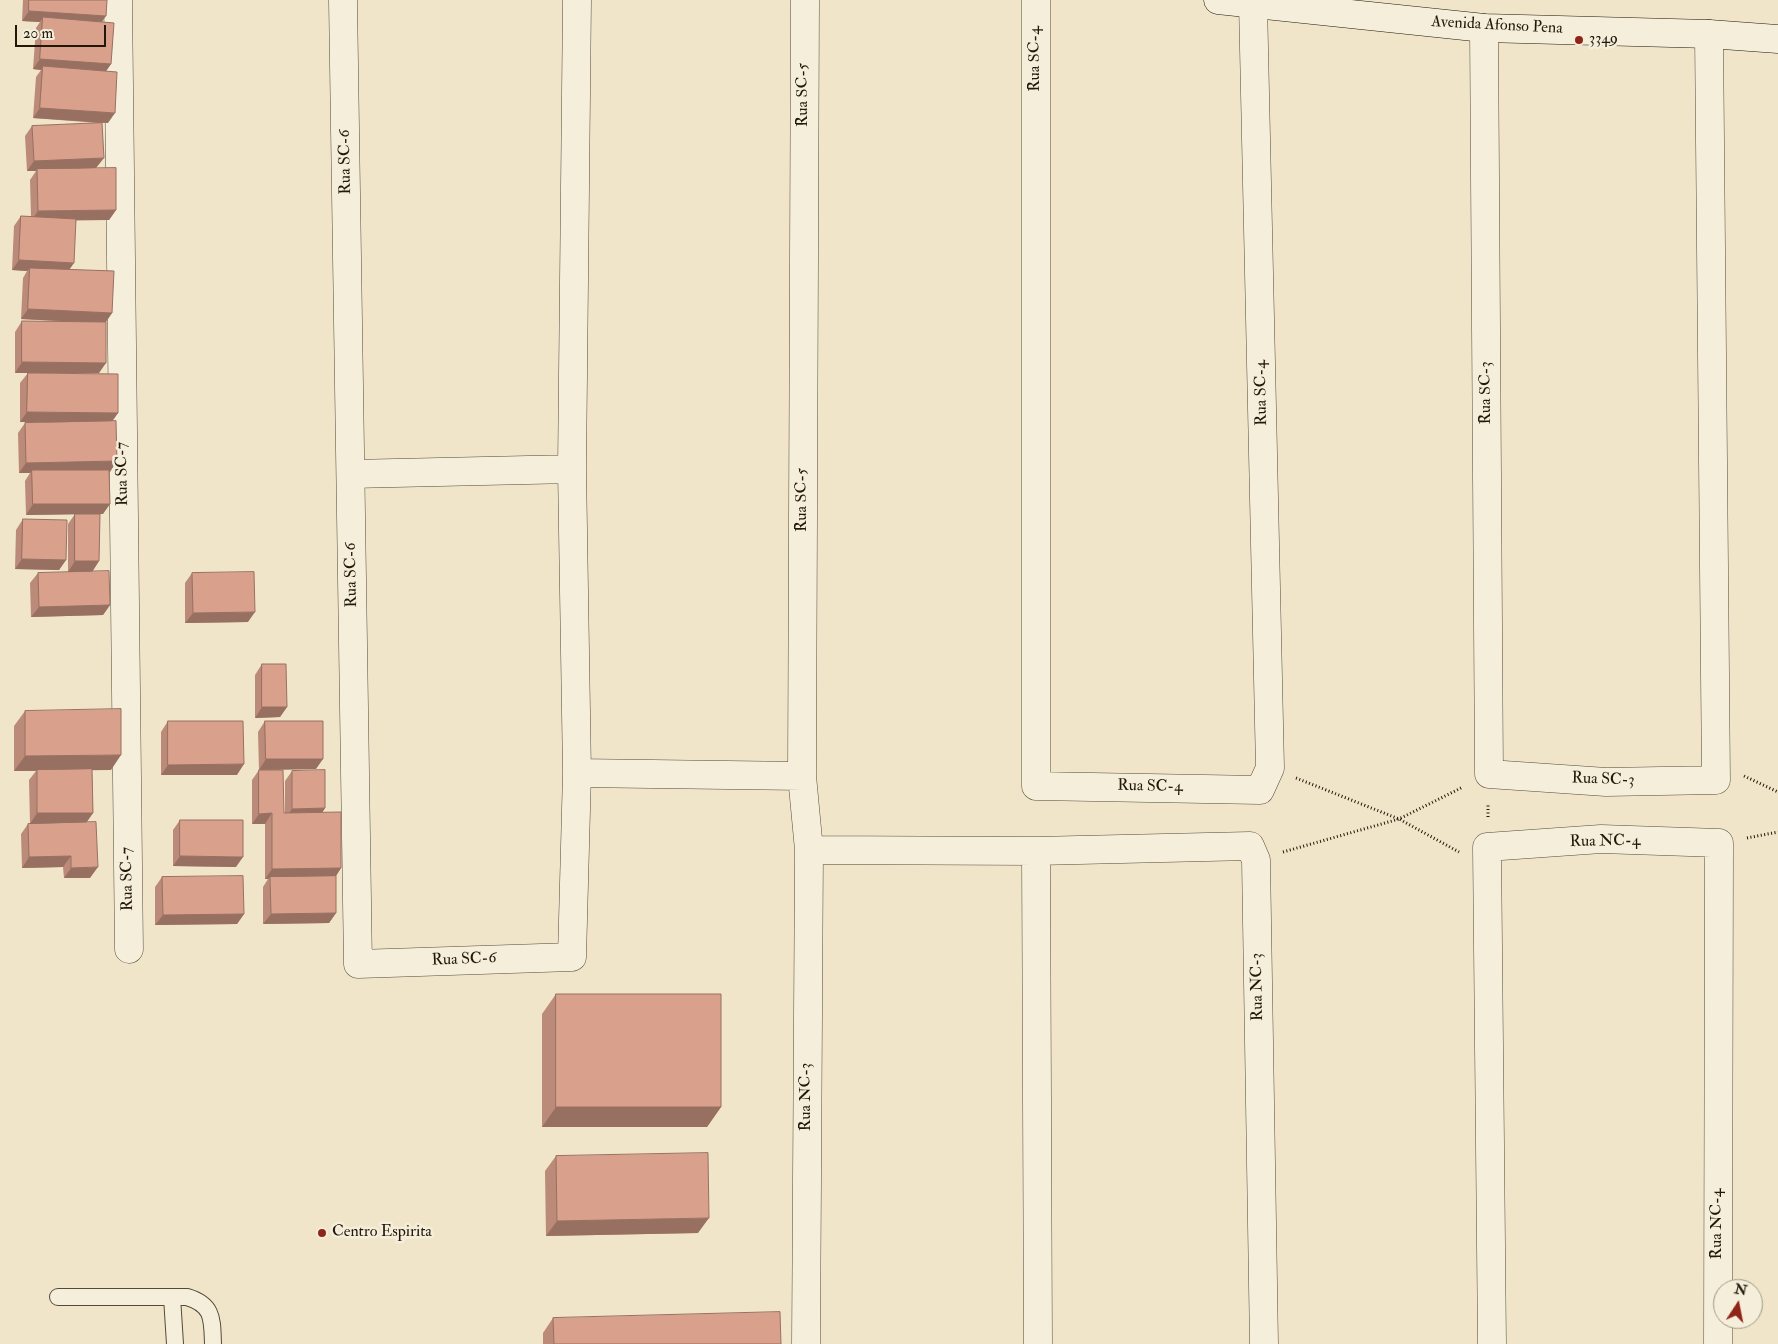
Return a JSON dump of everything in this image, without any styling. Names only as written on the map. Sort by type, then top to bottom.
[{"type":"street","name":"Rua SC-7","points":[[118,0],[129,948]]},
{"type":"street","name":"Rua SC-6","points":[[343,0],[358,964],[572,957],[577,773],[572,469],[577,0]]},
{"type":"street","name":"Rua SC-5","points":[[802,776],[805,0]]},
{"type":"street","name":"Rua SC-4","points":[[1036,0],[1036,786],[1260,790],[1270,768],[1253,4]]},
{"type":"street","name":"Avenida Afonso Pena","points":[[1218,0],[1253,4],[1372,8],[1484,28],[1709,34],[1778,39]]},
{"type":"street","name":"Rua SC-3","points":[[1484,28],[1489,774],[1606,782],[1716,780],[1709,34]]},
{"type":"street","points":[[351,474],[572,469]]},
{"type":"street","points":[[577,773],[802,776]]},
{"type":"street","name":"Rua NC-3","points":[[802,776],[809,850],[806,1344]]},
{"type":"street","name":"Rua NC-4","points":[[1487,858],[1601,839],[1719,843],[1718,1344]]},
{"type":"street","points":[[809,850],[1036,851],[1250,846],[1256,860]]},
{"type":"street","points":[[1036,851],[1038,1344]]},
{"type":"street","points":[[1487,858],[1492,1344]]},
{"type":"street","name":"Rua NC-3","points":[[1256,860],[1264,1344]]},
{"type":"lane","points":[[58,1297],[187,1297],[198,1300],[207,1307],[212,1324],[213,1344]]},
{"type":"lane","points":[[172,1297],[175,1344]]},
{"type":"path","points":[[1256,860],[1399,818],[1489,774],[1487,858],[1399,818],[1270,768]]},
{"type":"building","points":[[29,0],[107,0],[106,16],[29,11]]},
{"type":"building","points":[[43,17],[114,23],[111,64],[40,59]]},
{"type":"building","points":[[43,66],[117,72],[115,113],[40,108]]},
{"type":"building","points":[[102,123],[104,158],[34,161],[32,126]]},
{"type":"building","points":[[116,168],[116,210],[38,211],[37,169]]},
{"type":"building","points":[[21,216],[76,219],[74,263],[19,260]]},
{"type":"building","points":[[30,268],[114,271],[112,313],[28,309]]},
{"type":"building","points":[[22,321],[106,322],[106,363],[22,362]]},
{"type":"building","points":[[28,373],[118,374],[118,413],[27,412]]},
{"type":"building","points":[[116,421],[117,461],[26,463],[25,423]]},
{"type":"building","points":[[32,470],[109,470],[110,504],[33,504]]},
{"type":"building","points":[[75,514],[100,514],[99,561],[75,561]]},
{"type":"building","points":[[23,519],[67,520],[66,560],[22,559]]},
{"type":"building","points":[[109,571],[110,605],[39,607],[38,573]]},
{"type":"building","points":[[254,572],[255,612],[193,613],[192,573]]},
{"type":"building","points":[[262,664],[286,664],[287,707],[262,707]]},
{"type":"building","points":[[121,709],[121,755],[25,756],[25,711]]},
{"type":"building","points":[[168,721],[243,721],[244,764],[168,765]]},
{"type":"building","points":[[265,721],[323,721],[323,759],[266,759]]},
{"type":"building","points":[[92,769],[93,813],[37,813],[37,770]]},
{"type":"building","points":[[259,770],[283,770],[284,813],[341,812],[341,868],[272,869],[272,813],[259,814]]},
{"type":"building","points":[[325,770],[325,808],[292,809],[292,771]]},
{"type":"building","points":[[180,820],[243,820],[243,857],[180,856]]},
{"type":"building","points":[[96,822],[98,867],[71,868],[71,856],[29,857],[28,824]]},
{"type":"building","points":[[243,876],[244,914],[163,915],[162,877]]},
{"type":"building","points":[[336,876],[336,913],[271,914],[270,877]]},
{"type":"building","points":[[556,994],[721,994],[721,1107],[556,1107]]},
{"type":"building","points":[[708,1153],[709,1218],[557,1221],[556,1156]]},
{"type":"building","points":[[780,1312],[781,1344],[554,1344],[553,1318]]},
{"type":"place","name":"3349","points":[[1579,40]]},
{"type":"place","name":"Centro Espirita","points":[[322,1233]]}]
